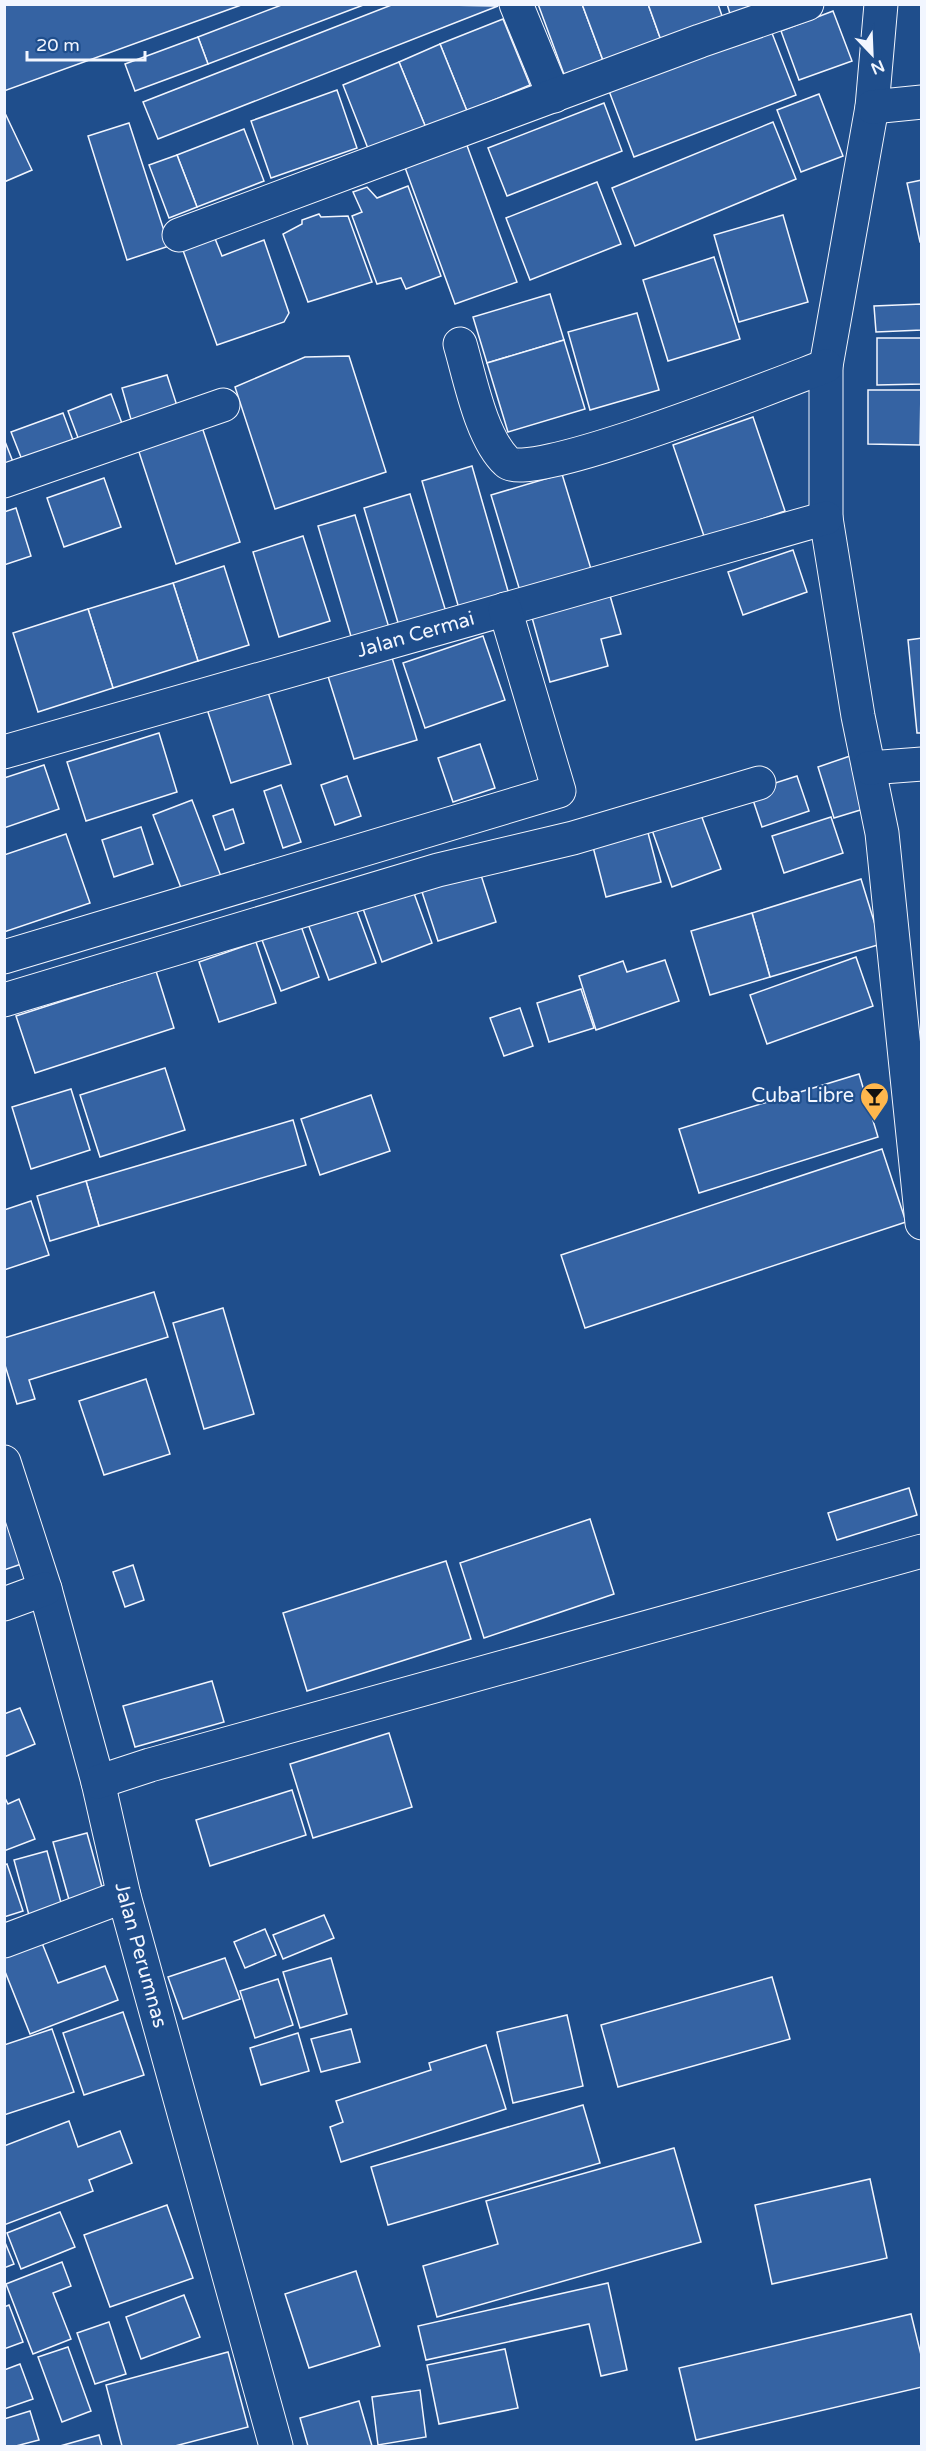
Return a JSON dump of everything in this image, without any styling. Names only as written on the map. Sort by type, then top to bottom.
[{"type":"street","points":[[516,4],[554,96]]},
{"type":"street","points":[[179,235],[700,41],[807,4]]},
{"type":"street","points":[[881,4],[872,107],[826,366],[826,518],[882,833],[921,1223]]},
{"type":"street","points":[[872,107],[921,102]]},
{"type":"street","points":[[460,344],[492,442],[507,464],[517,467],[565,459],[588,452],[826,366]]},
{"type":"street","points":[[4,481],[223,405]]},
{"type":"street","name":"Jalan Cermai","points":[[4,752],[826,518]]},
{"type":"street","points":[[4,957],[560,791],[505,609]]},
{"type":"street","points":[[869,768],[921,764]]},
{"type":"street","points":[[4,1000],[438,870],[573,838],[759,783]]},
{"type":"street","name":"Jalan Perumnas","points":[[4,1462],[11,1505],[45,1589],[98,1782],[124,1896],[276,2446]]},
{"type":"street","points":[[98,1782],[150,1765],[921,1551]]},
{"type":"street","points":[[4,1604],[45,1589]]},
{"type":"street","points":[[4,1941],[124,1896]]},
{"type":"building","points":[[4,4],[244,4],[4,91]]},
{"type":"building","points":[[284,4],[366,4],[208,64],[198,37]]},
{"type":"building","points":[[394,4],[498,6],[158,139],[143,102]]},
{"type":"building","points":[[538,4],[582,4],[604,63],[565,77]]},
{"type":"building","points":[[582,4],[648,4],[662,43],[604,63]]},
{"type":"building","points":[[648,4],[718,4],[723,19],[662,43]]},
{"type":"building","points":[[727,4],[768,4],[731,17]]},
{"type":"building","points":[[833,11],[852,61],[799,80],[781,31]]},
{"type":"building","points":[[503,19],[530,85],[467,111],[440,44]]},
{"type":"building","points":[[770,28],[796,95],[634,157],[609,91]]},
{"type":"building","points":[[198,37],[208,64],[135,91],[125,64]]},
{"type":"building","points":[[440,44],[467,111],[426,128],[399,62]]},
{"type":"building","points":[[399,62],[426,128],[369,151],[343,85]]},
{"type":"building","points":[[337,90],[357,148],[271,178],[251,121]]},
{"type":"building","points":[[819,94],[843,156],[801,172],[777,110]]},
{"type":"building","points":[[604,103],[622,151],[507,196],[488,148]]},
{"type":"building","points":[[4,111],[32,170],[4,182]]},
{"type":"building","points":[[773,122],[796,179],[635,246],[612,188]]},
{"type":"building","points":[[129,123],[169,246],[127,260],[88,136]]},
{"type":"building","points":[[244,129],[264,181],[197,207],[177,155]]},
{"type":"building","points":[[465,140],[517,282],[455,304],[403,162]]},
{"type":"building","points":[[177,155],[197,207],[169,218],[149,165]]},
{"type":"building","points":[[922,180],[922,242],[920,242],[907,183]]},
{"type":"building","points":[[597,182],[621,244],[530,280],[506,218]]},
{"type":"building","points":[[408,186],[441,276],[406,289],[401,278],[377,284],[352,216],[362,212],[353,192],[367,187],[377,198]]},
{"type":"building","points":[[319,214],[321,217],[348,216],[372,282],[308,302],[283,234],[302,224],[302,220]]},
{"type":"building","points":[[783,215],[808,302],[739,322],[714,235]]},
{"type":"building","points":[[212,231],[222,256],[264,240],[289,313],[284,322],[217,345],[180,242]]},
{"type":"building","points":[[714,257],[740,339],[668,361],[643,280]]},
{"type":"building","points":[[550,294],[564,340],[487,363],[473,317]]},
{"type":"building","points":[[922,304],[922,330],[876,332],[874,306]]},
{"type":"building","points":[[637,313],[659,390],[590,410],[568,332]]},
{"type":"building","points":[[877,338],[922,338],[922,384],[877,385]]},
{"type":"building","points":[[564,340],[585,409],[508,432],[487,363]]},
{"type":"building","points":[[349,356],[386,472],[275,509],[235,387],[305,357]]},
{"type":"building","points":[[167,375],[180,415],[134,430],[122,388]]},
{"type":"building","points":[[868,390],[921,390],[920,445],[868,444]]},
{"type":"building","points":[[111,394],[126,434],[83,451],[68,411]]},
{"type":"building","points":[[63,413],[77,451],[26,470],[11,432]]},
{"type":"building","points":[[753,417],[785,511],[705,539],[673,445]]},
{"type":"building","points":[[202,427],[240,542],[176,564],[138,449]]},
{"type":"building","points":[[4,439],[17,472],[4,476]]},
{"type":"building","points":[[472,466],[510,598],[460,612],[422,481]]},
{"type":"building","points":[[562,474],[591,569],[520,591],[491,495]]},
{"type":"building","points":[[104,478],[121,527],[64,547],[47,498]]},
{"type":"building","points":[[410,494],[446,612],[399,626],[364,508]]},
{"type":"building","points":[[16,508],[31,556],[4,565],[4,512]]},
{"type":"building","points":[[355,515],[390,631],[353,643],[318,526]]},
{"type":"building","points":[[303,536],[330,621],[279,637],[253,552]]},
{"type":"building","points":[[793,550],[807,592],[743,615],[728,572]]},
{"type":"building","points":[[224,566],[249,645],[198,661],[173,583]]},
{"type":"building","points":[[173,583],[198,661],[113,688],[88,609]]},
{"type":"building","points":[[609,592],[621,634],[601,639],[608,666],[550,682],[531,614]]},
{"type":"building","points":[[88,609],[113,688],[38,712],[13,633]]},
{"type":"building","points":[[483,636],[505,700],[425,728],[403,663]]},
{"type":"building","points":[[922,638],[922,733],[917,733],[908,640]]},
{"type":"building","points":[[390,651],[417,740],[354,759],[326,670]]},
{"type":"building","points":[[266,686],[291,764],[231,783],[206,706]]},
{"type":"building","points":[[159,733],[177,792],[86,821],[67,762]]},
{"type":"building","points":[[480,744],[495,788],[453,802],[438,758]]},
{"type":"building","points":[[850,756],[867,808],[834,818],[818,767]]},
{"type":"building","points":[[44,765],[59,809],[4,828],[4,778]]},
{"type":"building","points":[[347,776],[361,816],[335,825],[321,785]]},
{"type":"building","points":[[797,776],[809,811],[762,827],[750,791]]},
{"type":"building","points":[[281,785],[301,842],[283,848],[264,791]]},
{"type":"building","points":[[192,800],[222,879],[183,893],[153,815]]},
{"type":"building","points":[[233,809],[244,843],[225,850],[213,816]]},
{"type":"building","points":[[700,812],[721,869],[672,887],[652,830]]},
{"type":"building","points":[[831,817],[843,853],[784,873],[772,836]]},
{"type":"building","points":[[141,827],[153,864],[114,877],[102,840]]},
{"type":"building","points":[[647,829],[661,882],[606,897],[592,843]]},
{"type":"building","points":[[66,834],[90,903],[4,932],[4,855]]},
{"type":"building","points":[[480,872],[496,922],[438,941],[422,892]]},
{"type":"building","points":[[861,879],[881,944],[770,977],[752,913]]},
{"type":"building","points":[[411,885],[432,943],[382,962],[361,903]]},
{"type":"building","points":[[355,906],[376,963],[329,980],[308,924]]},
{"type":"building","points":[[752,913],[770,977],[710,995],[691,931]]},
{"type":"building","points":[[301,926],[319,977],[281,991],[262,940]]},
{"type":"building","points":[[256,942],[276,1003],[219,1022],[199,962]]},
{"type":"building","points":[[856,957],[873,1006],[767,1044],[750,995]]},
{"type":"building","points":[[665,960],[679,1001],[596,1030],[579,976],[623,961],[627,972]]},
{"type":"building","points":[[156,971],[174,1028],[35,1073],[16,1016]]},
{"type":"building","points":[[581,989],[594,1028],[549,1042],[537,1003]]},
{"type":"building","points":[[520,1008],[533,1046],[504,1056],[490,1018]]},
{"type":"building","points":[[165,1068],[185,1130],[100,1157],[80,1095]]},
{"type":"building","points":[[859,1074],[878,1137],[699,1193],[679,1129]]},
{"type":"building","points":[[71,1089],[90,1150],[31,1169],[12,1107]]},
{"type":"building","points":[[371,1095],[390,1151],[320,1175],[301,1119]]},
{"type":"building","points":[[293,1120],[306,1165],[99,1226],[86,1181]]},
{"type":"building","points":[[882,1149],[906,1222],[585,1328],[561,1255]]},
{"type":"building","points":[[86,1181],[99,1226],[50,1241],[37,1196]]},
{"type":"building","points":[[31,1201],[49,1255],[4,1270],[4,1210]]},
{"type":"building","points":[[154,1292],[168,1337],[29,1380],[35,1399],[17,1404],[4,1362],[4,1338]]},
{"type":"building","points":[[223,1308],[254,1414],[204,1429],[173,1323]]},
{"type":"building","points":[[146,1379],[170,1454],[104,1475],[79,1401]]},
{"type":"building","points":[[909,1488],[917,1515],[837,1540],[828,1513]]},
{"type":"building","points":[[4,1511],[33,1560],[4,1570]]},
{"type":"building","points":[[590,1519],[614,1594],[484,1638],[460,1563]]},
{"type":"building","points":[[446,1561],[471,1639],[307,1691],[283,1613]]},
{"type":"building","points":[[133,1565],[144,1600],[125,1607],[113,1572]]},
{"type":"building","points":[[212,1681],[224,1722],[135,1747],[123,1706]]},
{"type":"building","points":[[20,1708],[35,1744],[4,1757],[4,1714]]},
{"type":"building","points":[[389,1733],[412,1807],[313,1838],[290,1764]]},
{"type":"building","points":[[292,1790],[306,1835],[210,1866],[196,1820]]},
{"type":"building","points":[[4,1796],[8,1804],[19,1799],[35,1839],[4,1851]]},
{"type":"building","points":[[87,1833],[105,1898],[71,1907],[53,1842]]},
{"type":"building","points":[[47,1851],[63,1910],[30,1919],[14,1860]]},
{"type":"building","points":[[7,1864],[23,1911],[4,1917],[4,1865]]},
{"type":"building","points":[[324,1915],[334,1938],[283,1959],[273,1935]]},
{"type":"building","points":[[265,1929],[276,1955],[245,1968],[234,1942]]},
{"type":"building","points":[[42,1943],[58,1983],[105,1966],[118,2000],[30,2034],[4,1969],[4,1958]]},
{"type":"building","points":[[225,1958],[240,1999],[183,2019],[168,1977]]},
{"type":"building","points":[[331,1958],[347,2014],[300,2028],[283,1972]]},
{"type":"building","points":[[772,1977],[790,2039],[618,2087],[601,2025]]},
{"type":"building","points":[[278,1979],[293,2025],[255,2038],[240,1991]]},
{"type":"building","points":[[123,2012],[144,2075],[84,2095],[63,2033]]},
{"type":"building","points":[[567,2015],[583,2086],[513,2103],[497,2032]]},
{"type":"building","points":[[52,2029],[74,2092],[4,2115],[4,2045]]},
{"type":"building","points":[[351,2029],[360,2062],[321,2072],[311,2039]]},
{"type":"building","points":[[298,2033],[309,2071],[261,2085],[250,2048]]},
{"type":"building","points":[[486,2045],[506,2109],[341,2162],[330,2127],[343,2122],[336,2101],[431,2070],[429,2063]]},
{"type":"building","points":[[583,2105],[600,2163],[388,2225],[371,2167]]},
{"type":"building","points":[[69,2121],[78,2147],[120,2131],[132,2163],[89,2180],[93,2191],[4,2225],[4,2146]]},
{"type":"building","points":[[674,2148],[701,2242],[437,2317],[423,2266],[498,2244],[486,2201]]},
{"type":"building","points":[[870,2179],[887,2258],[772,2284],[755,2205]]},
{"type":"building","points":[[167,2205],[193,2278],[110,2307],[84,2235]]},
{"type":"building","points":[[60,2212],[75,2247],[21,2269],[7,2233]]},
{"type":"building","points":[[4,2240],[14,2264],[4,2268]]},
{"type":"building","points":[[62,2262],[71,2286],[53,2293],[71,2339],[33,2354],[6,2284]]},
{"type":"building","points":[[356,2271],[380,2346],[309,2368],[285,2294]]},
{"type":"building","points":[[608,2283],[627,2370],[601,2376],[589,2324],[426,2360],[418,2326]]},
{"type":"building","points":[[184,2295],[200,2337],[141,2359],[126,2317]]},
{"type":"building","points":[[9,2305],[23,2342],[4,2349],[4,2307]]},
{"type":"building","points":[[911,2314],[922,2359],[922,2387],[696,2440],[679,2368]]},
{"type":"building","points":[[109,2322],[126,2374],[95,2384],[77,2333]]},
{"type":"building","points":[[68,2347],[91,2411],[62,2422],[38,2357]]},
{"type":"building","points":[[505,2349],[518,2408],[439,2424],[427,2365]]},
{"type":"building","points":[[228,2352],[248,2427],[175,2446],[122,2446],[106,2385]]},
{"type":"building","points":[[20,2364],[33,2399],[4,2409],[4,2370]]},
{"type":"building","points":[[420,2390],[426,2437],[378,2445],[372,2397]]},
{"type":"building","points":[[359,2401],[372,2446],[308,2446],[300,2418]]},
{"type":"building","points":[[30,2411],[39,2440],[16,2446],[4,2446],[4,2419]]},
{"type":"building","points":[[99,2435],[102,2446],[60,2446]]},
{"type":"place","name":"Cuba Libre","points":[[875,1122]]}]
